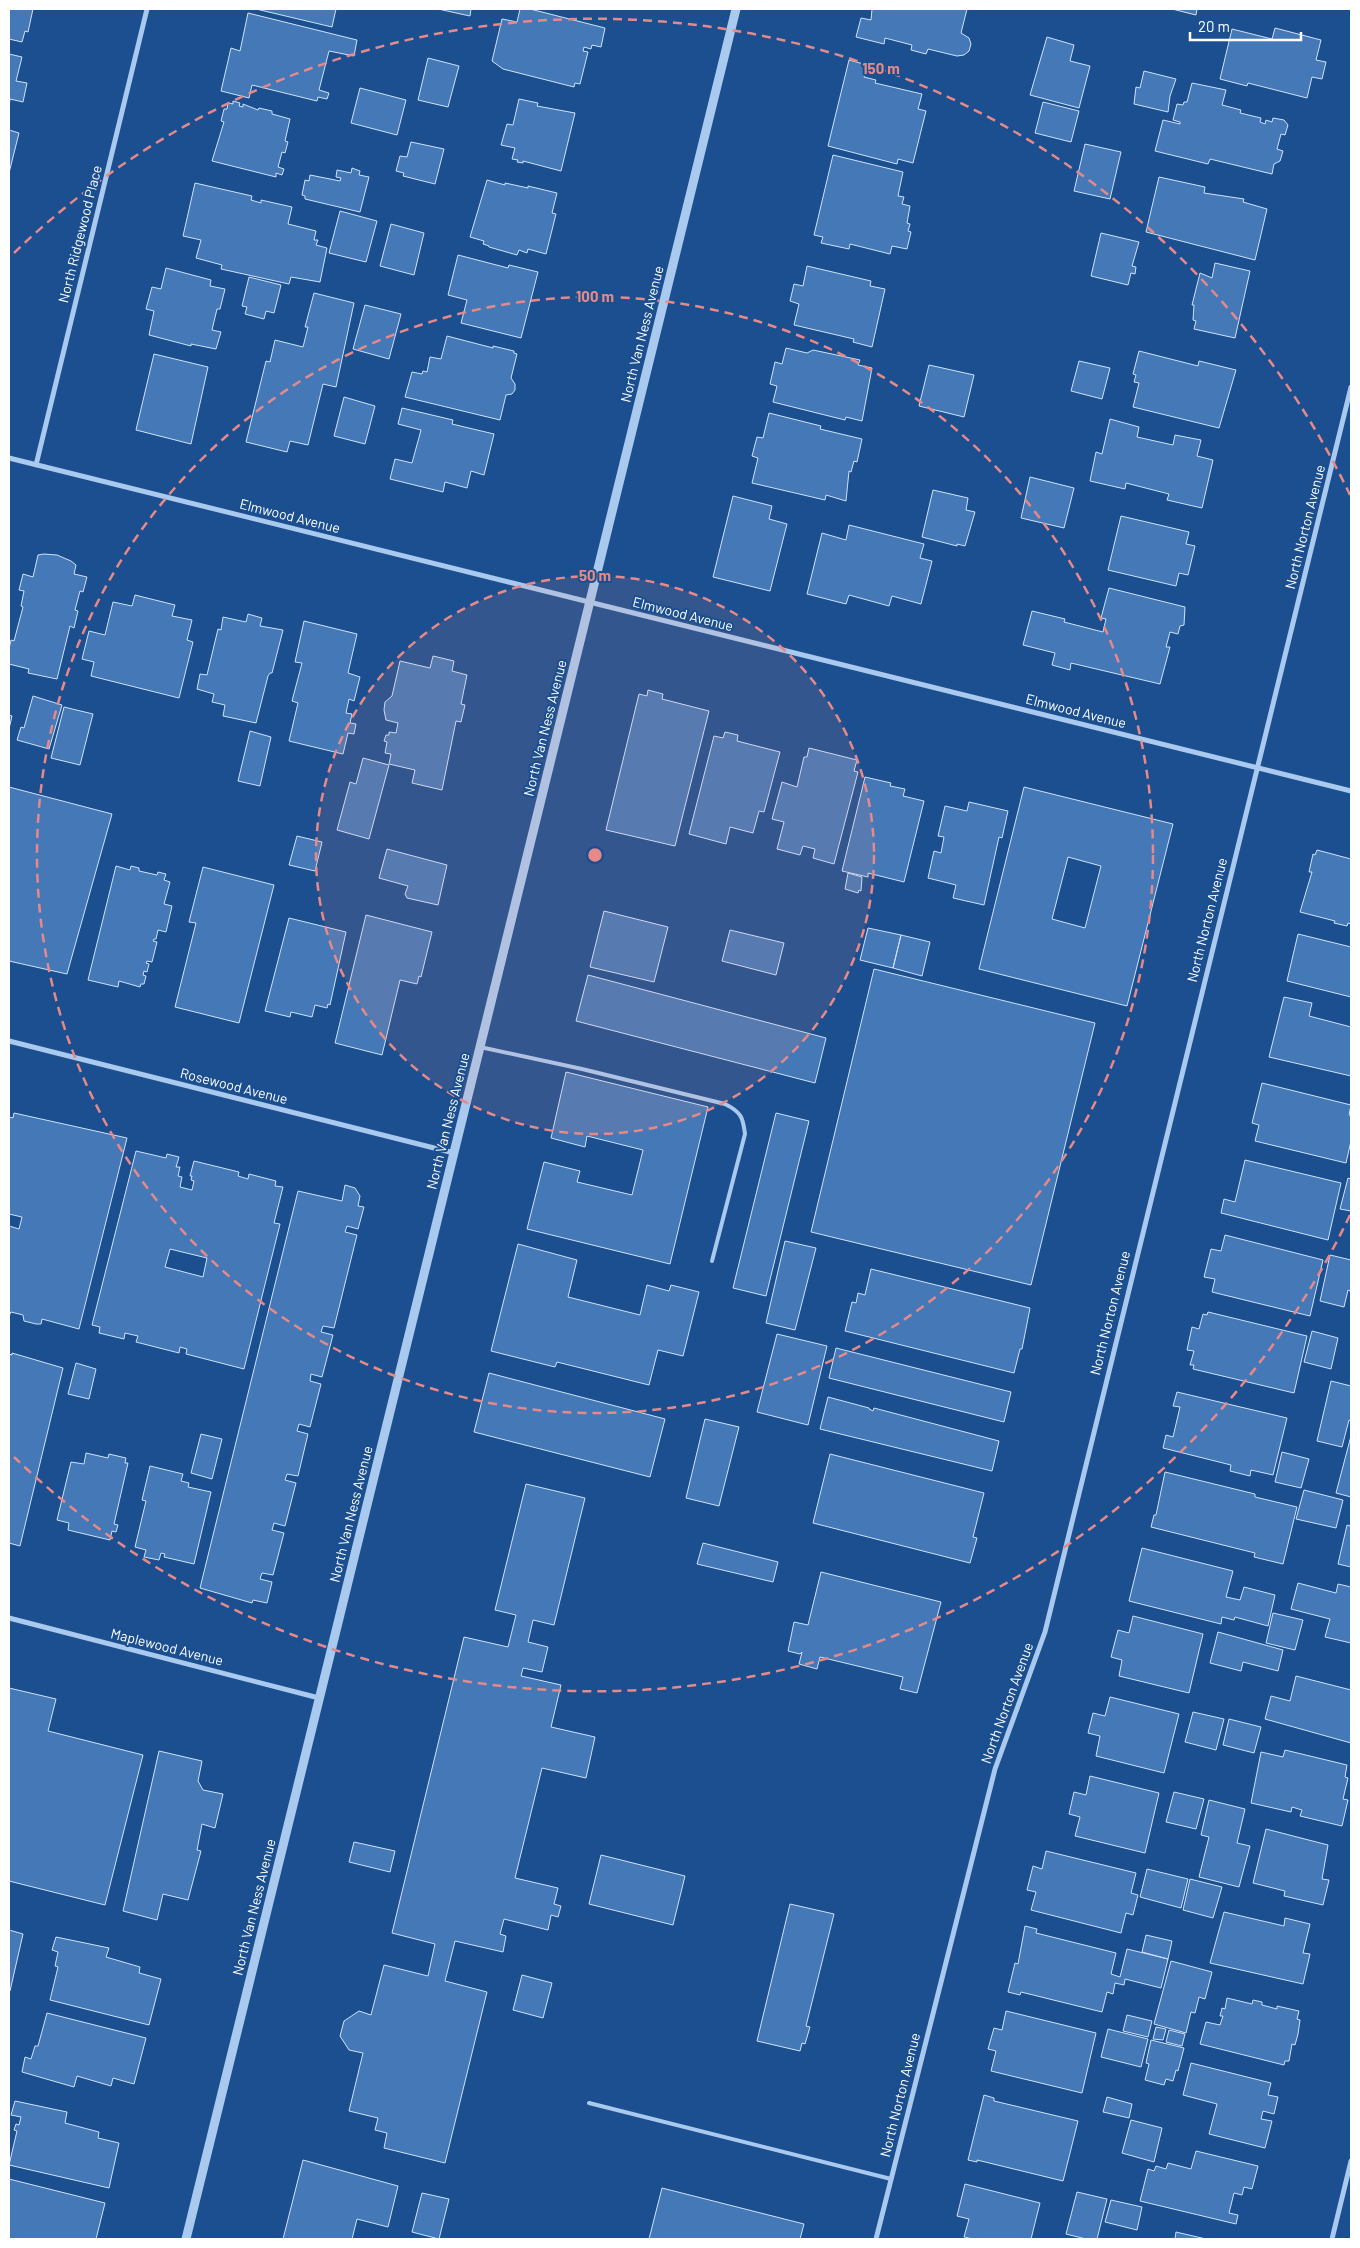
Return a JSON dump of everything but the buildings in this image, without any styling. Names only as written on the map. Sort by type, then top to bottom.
[{"type":"street","name":"North Ridgewood Place","points":[[36,465],[147,9]]},
{"type":"street","name":"North Van Ness Avenue","points":[[186,2239],[736,9]]},
{"type":"street","name":"North Norton Avenue","points":[[876,2239],[995,1769],[1045,1632],[1351,388]]},
{"type":"street","name":"Elmwood Avenue","points":[[9,458],[1351,791]]},
{"type":"street","name":"Rosewood Avenue","points":[[9,1041],[454,1154]]},
{"type":"street","name":"Maplewood Avenue","points":[[9,1618],[320,1698]]},
{"type":"street","points":[[1332,2239],[1351,2161]]},
{"type":"lane","points":[[480,1046],[725,1104],[737,1110],[743,1121],[745,1134],[712,1261]]},
{"type":"lane","points":[[589,2103],[891,2179]]}]
